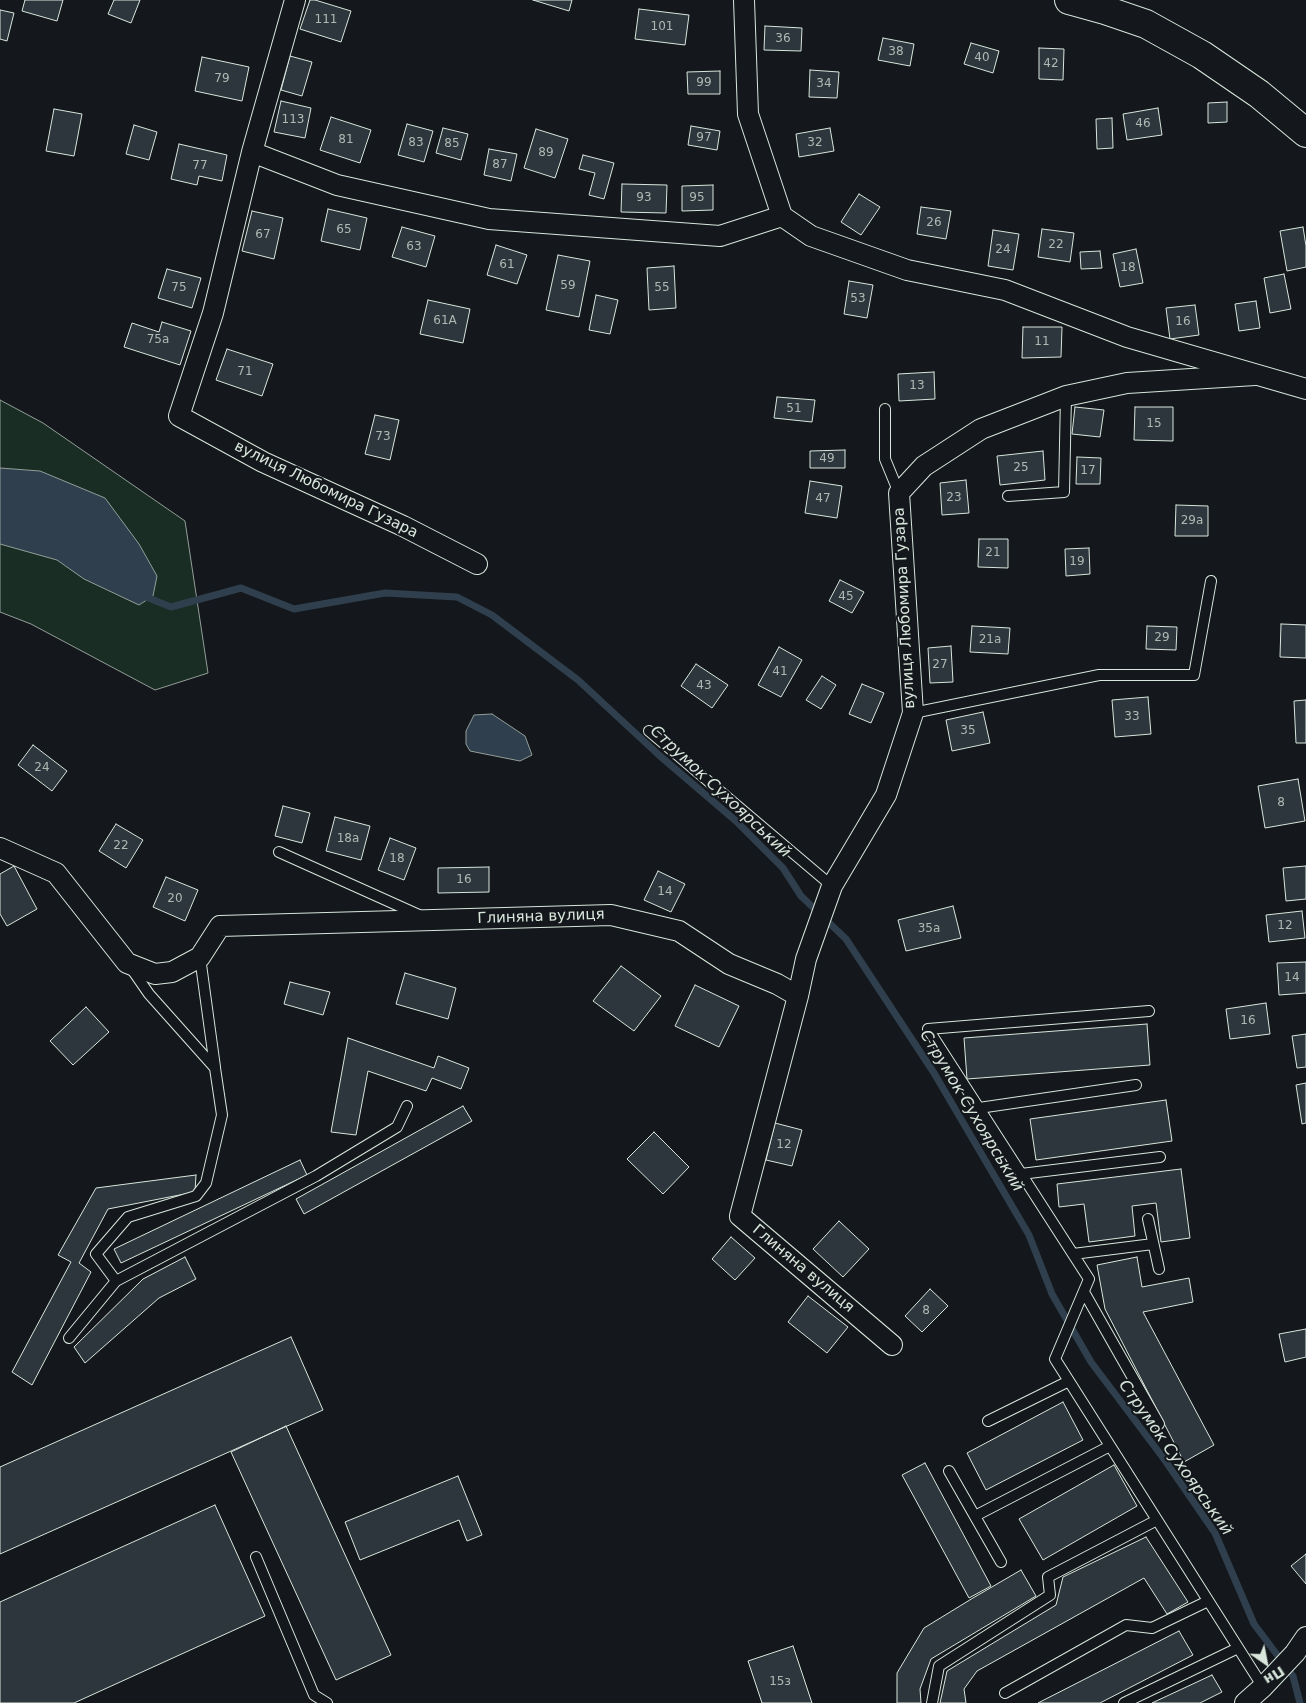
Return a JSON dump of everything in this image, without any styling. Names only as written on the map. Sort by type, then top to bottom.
[{"type":"main road","points":[[1069,0],[1146,24],[1194,51],[1258,94],[1306,133]]},
{"type":"street","name":"вулиця Любомира Гузара","points":[[295,0],[252,152],[213,313],[179,416],[263,462],[403,526],[477,564]]},
{"type":"street","points":[[252,152],[337,185],[489,219],[720,236],[782,216],[748,114],[744,0]]},
{"type":"street","name":"вулиця Любомира Гузара","points":[[782,216],[811,236],[907,270],[1005,290],[1127,337],[1306,389]]},
{"type":"street","name":"вулиця Любомира Гузара","points":[[798,996],[806,959],[829,894],[886,795],[913,713],[899,493],[924,466],[981,429],[1066,396],[1126,383],[1255,375]]},
{"type":"street","points":[[0,848],[56,873],[127,963]]},
{"type":"street","name":"Глиняна вулиця","points":[[127,963],[155,974],[172,972],[200,957],[220,926],[612,915],[679,932],[729,964],[777,984],[798,996],[740,1216],[892,1345]]},
{"type":"street","points":[[1245,1703],[1301,1645]]},
{"type":"lane","points":[[1008,496],[1064,492],[1066,396]]},
{"type":"lane","points":[[885,409],[885,459],[899,493]]},
{"type":"lane","points":[[913,713],[1099,675],[1194,674],[1211,581]]},
{"type":"lane","points":[[649,731],[829,894]]},
{"type":"lane","points":[[279,852],[430,920]]},
{"type":"lane","points":[[116,1281],[96,1254],[128,1217],[196,1196],[206,1183],[222,1115],[200,957]]},
{"type":"lane","points":[[127,963],[148,994],[215,1068]]},
{"type":"lane","points":[[1149,1011],[928,1029],[1089,1279],[1055,1359],[1238,1648],[1268,1681]]},
{"type":"lane","points":[[978,1108],[1136,1085]]},
{"type":"lane","points":[[69,1338],[116,1281],[316,1176],[396,1127],[407,1106]]},
{"type":"lane","points":[[1021,1174],[1160,1157]]},
{"type":"lane","points":[[1148,1219],[1159,1269]]},
{"type":"lane","points":[[1073,1254],[1153,1244]]},
{"type":"lane","points":[[1084,1292],[1159,1424]]},
{"type":"lane","points":[[988,1420],[1069,1381]]},
{"type":"lane","points":[[975,1516],[1110,1446]]},
{"type":"lane","points":[[950,1471],[1001,1562]]},
{"type":"lane","points":[[932,1703],[939,1666],[1050,1595],[1048,1577],[1157,1520]]},
{"type":"lane","points":[[256,1557],[314,1694],[327,1703]]},
{"type":"lane","points":[[1005,1693],[1126,1626],[1152,1628],[1208,1601]]},
{"type":"lane","points":[[1124,1703],[1238,1648]]},
{"type":"green space","points":[[0,400],[43,423],[185,521],[208,673],[155,690],[31,624],[0,612]]},
{"type":"water","points":[[0,468],[40,471],[105,498],[139,544],[157,576],[153,596],[139,605],[84,579],[57,560],[0,544]]},
{"type":"water","points":[[492,714],[525,736],[532,755],[520,761],[470,751],[466,744],[466,731],[474,715]]},
{"type":"building","points":[[25,0],[63,0],[57,21],[22,11]]},
{"type":"building","points":[[114,0],[140,0],[131,23],[108,14]]},
{"type":"building","points":[[310,0],[351,11],[341,42],[300,29]]},
{"type":"building","points":[[533,0],[572,0],[569,11]]},
{"type":"building","points":[[639,9],[689,15],[685,45],[635,39]]},
{"type":"building","points":[[0,10],[14,13],[7,41],[0,39]]},
{"type":"building","points":[[765,26],[802,28],[801,51],[764,50]]},
{"type":"building","points":[[883,38],[914,44],[910,66],[878,60]]},
{"type":"building","points":[[971,43],[999,51],[993,73],[964,64]]},
{"type":"building","points":[[1039,48],[1064,49],[1063,80],[1039,79]]},
{"type":"building","points":[[290,56],[312,62],[302,96],[281,90]]},
{"type":"building","points":[[202,57],[249,67],[242,101],[195,91]]},
{"type":"building","points":[[810,70],[839,72],[837,98],[809,97]]},
{"type":"building","points":[[720,71],[720,94],[688,94],[687,72]]},
{"type":"building","points":[[281,101],[311,108],[305,138],[274,132]]},
{"type":"building","points":[[1227,102],[1227,122],[1208,123],[1208,103]]},
{"type":"building","points":[[1158,108],[1162,135],[1127,140],[1123,114]]},
{"type":"building","points":[[54,109],[82,114],[74,156],[46,151]]},
{"type":"building","points":[[331,117],[371,130],[360,163],[320,150]]},
{"type":"building","points":[[1112,118],[1113,148],[1097,149],[1096,119]]},
{"type":"building","points":[[407,124],[433,131],[424,162],[398,155]]},
{"type":"building","points":[[134,125],[157,132],[149,160],[126,154]]},
{"type":"building","points":[[691,126],[720,131],[717,150],[688,145]]},
{"type":"building","points":[[443,128],[468,134],[461,160],[436,153]]},
{"type":"building","points":[[830,128],[834,151],[799,157],[796,134]]},
{"type":"building","points":[[536,129],[568,139],[555,178],[524,168]]},
{"type":"building","points":[[179,144],[227,155],[222,181],[199,176],[197,185],[171,179]]},
{"type":"building","points":[[489,149],[517,154],[511,181],[484,175]]},
{"type":"building","points":[[583,155],[614,163],[604,199],[589,195],[595,173],[579,169]]},
{"type":"building","points":[[622,184],[667,185],[666,213],[621,212]]},
{"type":"building","points":[[713,185],[713,210],[682,211],[682,186]]},
{"type":"building","points":[[859,194],[880,207],[861,235],[841,222]]},
{"type":"building","points":[[921,207],[951,211],[946,239],[917,234]]},
{"type":"building","points":[[328,209],[367,218],[360,250],[321,241]]},
{"type":"building","points":[[252,211],[283,218],[274,259],[242,251]]},
{"type":"building","points":[[402,227],[435,236],[426,267],[392,257]]},
{"type":"building","points":[[1303,227],[1306,246],[1306,267],[1287,271],[1280,231]]},
{"type":"building","points":[[1042,229],[1074,233],[1070,262],[1038,257]]},
{"type":"building","points":[[993,230],[1019,234],[1013,270],[988,266]]},
{"type":"building","points":[[496,245],[527,255],[517,284],[487,275]]},
{"type":"building","points":[[1136,249],[1143,283],[1120,287],[1113,254]]},
{"type":"building","points":[[1100,251],[1102,268],[1081,269],[1080,252]]},
{"type":"building","points":[[558,255],[590,261],[579,317],[546,310]]},
{"type":"building","points":[[674,266],[676,308],[649,310],[647,268]]},
{"type":"building","points":[[167,269],[201,278],[192,308],[158,298]]},
{"type":"building","points":[[1284,274],[1291,309],[1270,313],[1264,278]]},
{"type":"building","points":[[849,281],[873,285],[867,318],[844,314]]},
{"type":"building","points":[[596,295],[618,300],[610,334],[589,330]]},
{"type":"building","points":[[428,300],[470,309],[463,343],[420,334]]},
{"type":"building","points":[[1256,301],[1260,328],[1239,331],[1235,304]]},
{"type":"building","points":[[1195,305],[1199,335],[1170,339],[1166,308]]},
{"type":"building","points":[[162,322],[191,331],[180,365],[124,347],[132,323],[159,332]]},
{"type":"building","points":[[1023,327],[1062,327],[1061,357],[1022,358]]},
{"type":"building","points":[[227,349],[273,364],[262,396],[216,380]]},
{"type":"building","points":[[934,372],[935,399],[899,401],[898,374]]},
{"type":"building","points":[[777,397],[815,400],[812,422],[774,418]]},
{"type":"building","points":[[1075,407],[1104,410],[1100,437],[1072,434]]},
{"type":"building","points":[[1135,407],[1173,407],[1173,441],[1134,440]]},
{"type":"building","points":[[375,415],[399,420],[390,460],[365,454]]},
{"type":"building","points":[[845,450],[845,468],[810,468],[810,451]]},
{"type":"building","points":[[1043,451],[1045,480],[1000,485],[997,456]]},
{"type":"building","points":[[1077,457],[1101,458],[1100,484],[1076,484]]},
{"type":"building","points":[[966,480],[969,513],[942,515],[940,483]]},
{"type":"building","points":[[810,481],[842,486],[837,518],[805,513]]},
{"type":"building","points":[[1176,505],[1208,506],[1208,536],[1175,536]]},
{"type":"building","points":[[979,539],[1008,539],[1008,568],[978,567]]},
{"type":"building","points":[[1089,548],[1090,574],[1066,576],[1065,549]]},
{"type":"building","points":[[840,580],[864,592],[852,613],[829,601]]},
{"type":"building","points":[[1281,624],[1306,625],[1306,658],[1280,657]]},
{"type":"building","points":[[972,626],[1010,628],[1008,654],[970,652]]},
{"type":"building","points":[[1147,626],[1177,627],[1176,650],[1146,649]]},
{"type":"building","points":[[951,646],[953,682],[930,683],[928,648]]},
{"type":"building","points":[[779,647],[802,660],[781,697],[758,685]]},
{"type":"building","points":[[696,664],[728,685],[712,708],[681,686]]},
{"type":"building","points":[[822,676],[836,685],[821,709],[806,700]]},
{"type":"building","points":[[862,684],[884,693],[871,723],[849,714]]},
{"type":"building","points":[[1148,697],[1151,734],[1115,737],[1112,700]]},
{"type":"building","points":[[1306,700],[1306,743],[1296,743],[1294,701]]},
{"type":"building","points":[[983,712],[990,743],[952,751],[946,720]]},
{"type":"building","points":[[33,745],[67,771],[52,791],[18,765]]},
{"type":"building","points":[[1298,779],[1305,821],[1265,828],[1258,786]]},
{"type":"building","points":[[283,806],[310,813],[302,843],[275,836]]},
{"type":"building","points":[[335,817],[370,826],[361,860],[326,851]]},
{"type":"building","points":[[116,824],[143,840],[126,868],[99,851]]},
{"type":"building","points":[[390,838],[416,848],[404,880],[378,870]]},
{"type":"building","points":[[14,866],[37,909],[7,926],[0,914],[0,874]]},
{"type":"building","points":[[1306,866],[1306,899],[1286,901],[1283,868]]},
{"type":"building","points":[[489,867],[489,892],[438,893],[438,868]]},
{"type":"building","points":[[658,871],[685,884],[671,912],[644,900]]},
{"type":"building","points":[[166,877],[198,890],[185,921],[153,907]]},
{"type":"building","points":[[953,906],[961,938],[906,951],[898,920]]},
{"type":"building","points":[[1302,911],[1305,938],[1269,942],[1266,915]]},
{"type":"building","points":[[1306,962],[1306,993],[1279,995],[1277,963]]},
{"type":"building","points":[[621,966],[661,996],[634,1031],[593,1001]]},
{"type":"building","points":[[405,973],[456,988],[448,1019],[396,1004]]},
{"type":"building","points":[[290,982],[330,992],[323,1015],[284,1004]]},
{"type":"building","points":[[695,985],[739,1006],[719,1047],[675,1026]]},
{"type":"building","points":[[1266,1003],[1270,1034],[1230,1039],[1226,1009]]},
{"type":"building","points":[[86,1007],[109,1032],[73,1065],[50,1041]]},
{"type":"building","points":[[1147,1024],[1150,1065],[967,1079],[964,1038]]},
{"type":"building","points":[[1306,1034],[1306,1067],[1297,1068],[1292,1036]]},
{"type":"building","points":[[348,1038],[434,1068],[438,1056],[469,1068],[461,1089],[432,1078],[426,1091],[368,1071],[356,1135],[331,1132]]},
{"type":"building","points":[[1306,1083],[1306,1123],[1302,1124],[1296,1085]]},
{"type":"building","points":[[1166,1100],[1172,1141],[1036,1160],[1030,1119]]},
{"type":"building","points":[[463,1106],[472,1121],[304,1214],[296,1199]]},
{"type":"building","points":[[775,1123],[802,1130],[792,1166],[766,1160]]},
{"type":"building","points":[[654,1132],[689,1167],[663,1194],[627,1159]]},
{"type":"building","points":[[300,1160],[307,1175],[121,1263],[114,1249]]},
{"type":"building","points":[[1181,1169],[1190,1238],[1161,1242],[1156,1203],[1132,1206],[1135,1236],[1089,1242],[1084,1204],[1059,1207],[1057,1184]]},
{"type":"building","points":[[196,1175],[195,1192],[108,1209],[79,1263],[91,1272],[32,1385],[12,1372],[71,1262],[58,1255],[96,1188]]},
{"type":"building","points":[[839,1221],[869,1249],[843,1277],[813,1249]]},
{"type":"building","points":[[731,1237],[755,1258],[735,1280],[712,1259]]},
{"type":"building","points":[[185,1257],[196,1279],[159,1298],[85,1363],[74,1347],[143,1279]]},
{"type":"building","points":[[1137,1257],[1142,1287],[1189,1278],[1193,1302],[1143,1312],[1214,1445],[1184,1462],[1105,1309],[1097,1265]]},
{"type":"building","points":[[930,1289],[948,1306],[922,1332],[905,1316]]},
{"type":"building","points":[[808,1296],[848,1327],[827,1353],[788,1322]]},
{"type":"building","points":[[1306,1329],[1306,1357],[1285,1362],[1279,1334]]},
{"type":"building","points":[[291,1337],[323,1410],[0,1554],[0,1467]]},
{"type":"building","points":[[1063,1402],[1083,1440],[986,1490],[967,1453]]},
{"type":"building","points":[[286,1426],[391,1655],[336,1680],[231,1452]]},
{"type":"building","points":[[925,1463],[991,1586],[969,1598],[902,1475]]},
{"type":"building","points":[[1114,1465],[1137,1506],[1043,1560],[1019,1519]]},
{"type":"building","points":[[458,1476],[482,1535],[467,1541],[459,1520],[360,1560],[345,1522]]},
{"type":"building","points":[[215,1505],[265,1616],[74,1703],[0,1703],[0,1602]]},
{"type":"building","points":[[1146,1537],[1188,1602],[1167,1614],[1144,1578],[977,1671],[964,1689],[966,1703],[940,1703],[947,1671],[1056,1605],[1063,1577]]},
{"type":"building","points":[[1306,1554],[1306,1584],[1291,1566]]},
{"type":"building","points":[[1021,1570],[1036,1596],[931,1659],[920,1689],[921,1703],[897,1703],[897,1673],[924,1628]]},
{"type":"building","points":[[1179,1631],[1193,1655],[1100,1703],[1038,1703]]},
{"type":"building","points":[[793,1646],[812,1703],[762,1703],[748,1661]]},
{"type":"building","points":[[1212,1675],[1222,1692],[1200,1703],[1152,1703]]},
{"type":"waterway","name":"Струмок Сухоярський","points":[[141,595],[171,607],[241,588],[294,609],[385,593],[457,597],[492,615],[578,680],[660,756],[736,821],[783,868],[801,896],[846,939],[934,1073],[1029,1235],[1052,1294],[1091,1362],[1164,1459],[1215,1533],[1254,1624],[1293,1676],[1300,1703]]}]
